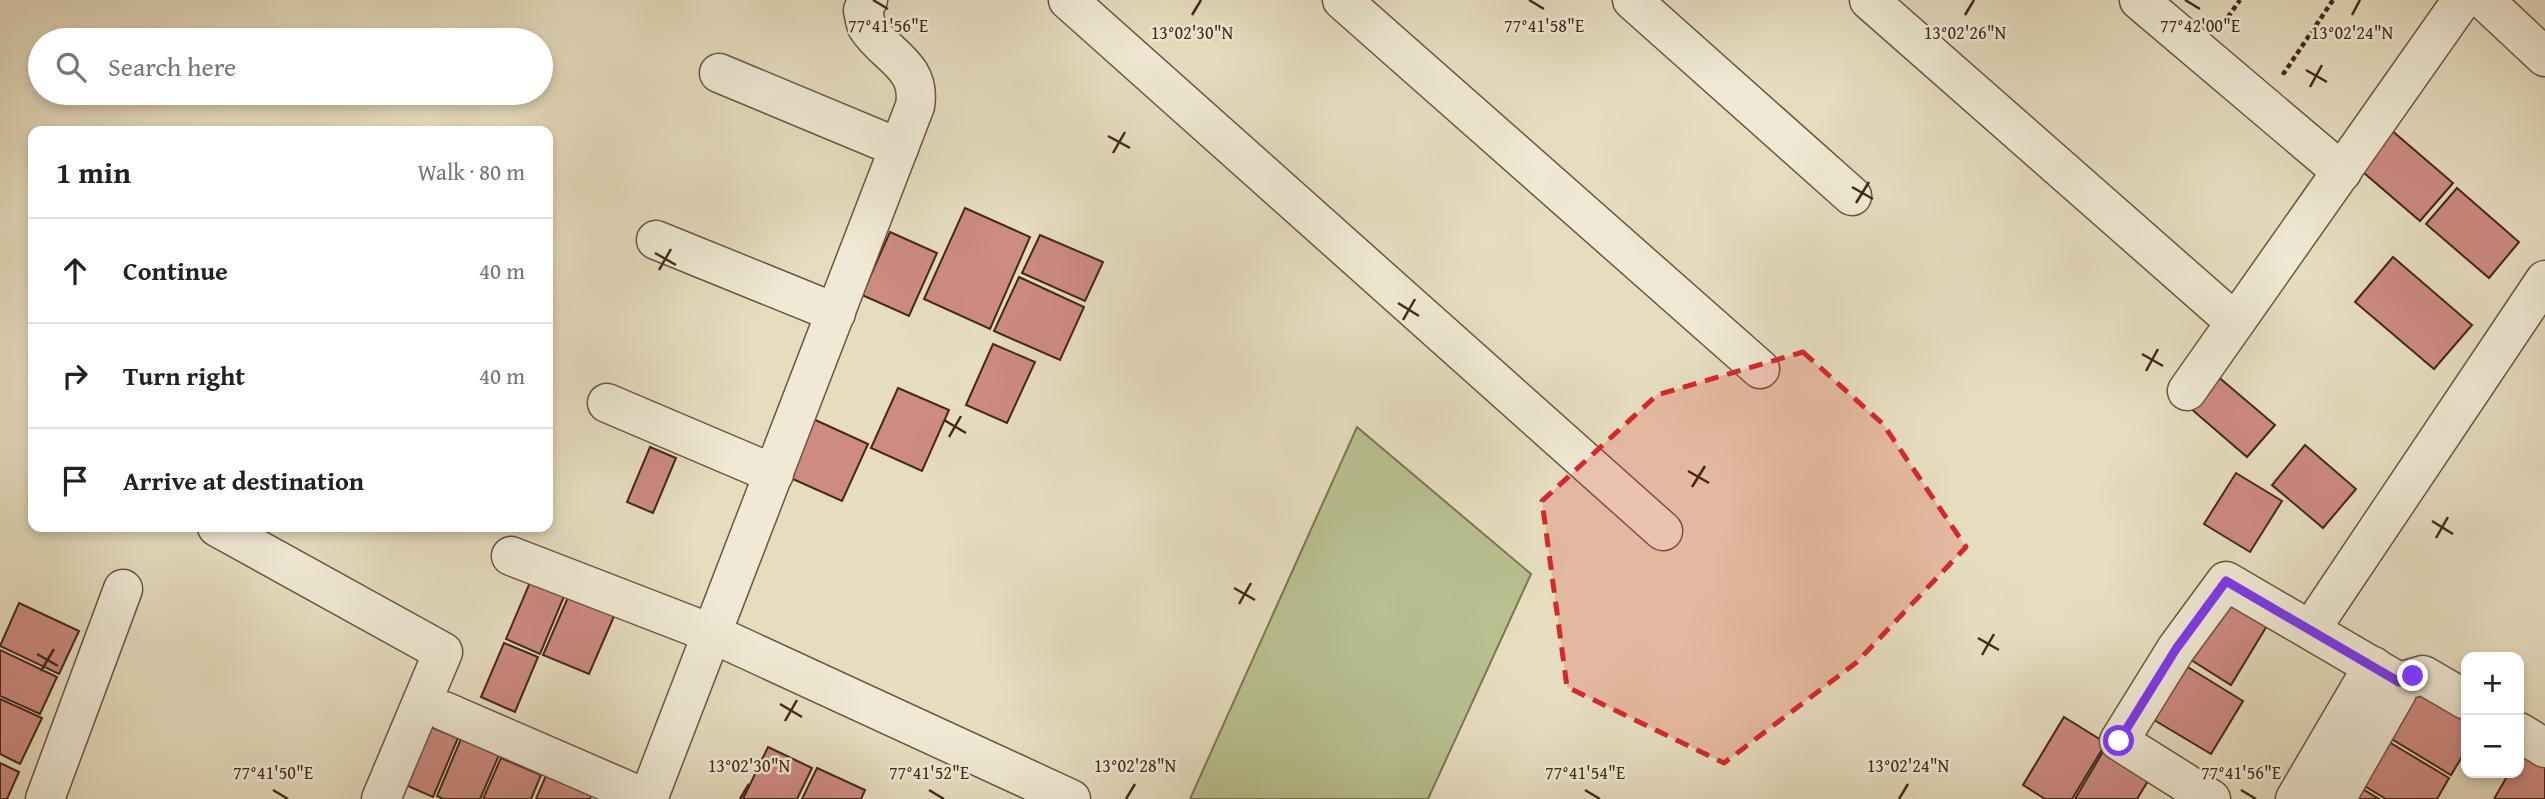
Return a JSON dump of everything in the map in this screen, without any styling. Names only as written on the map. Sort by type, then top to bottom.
[{"type":"street","points":[[444,711],[648,799],[915,106],[917,93],[913,77],[866,26],[863,10],[868,0]]},
{"type":"street","points":[[1068,0],[1663,531]]},
{"type":"street","points":[[1342,0],[1760,369]]},
{"type":"street","points":[[1632,0],[1852,196]]},
{"type":"street","points":[[1869,0],[2235,322]]},
{"type":"street","points":[[2139,0],[2342,172]]},
{"type":"street","points":[[2188,391],[2462,0]]},
{"type":"street","points":[[2484,0],[2545,57]]},
{"type":"street","points":[[719,73],[900,148]]},
{"type":"street","points":[[656,240],[836,313]]},
{"type":"street","points":[[2311,629],[2545,280]]},
{"type":"street","points":[[607,403],[774,474]]},
{"type":"street","points":[[226,532],[443,652],[381,799]]},
{"type":"street","points":[[511,556],[713,634],[1071,799]]},
{"type":"street","points":[[2211,799],[2119,741],[2176,649],[2226,581],[2386,674],[2397,692],[2336,799]]},
{"type":"street","points":[[45,799],[123,589]]},
{"type":"street","points":[[2386,674],[2423,675],[2461,696]]},
{"type":"street","points":[[2295,799],[2386,674]]},
{"type":"street","points":[[2524,735],[2545,748]]},
{"type":"path","points":[[2224,23],[2240,0]]},
{"type":"path","points":[[2274,65],[2284,73],[2333,0]]},
{"type":"highlighted area","points":[[1803,352],[1883,424],[1966,547],[1857,662],[1724,763],[1567,687],[1542,501],[1657,395]]},
{"type":"green space","points":[[1357,427],[1531,574],[1428,799],[1190,799]]},
{"type":"building","points":[[2390,129],[2453,183],[2420,221],[2357,167]]},
{"type":"building","points":[[2457,188],[2519,242],[2489,278],[2426,224]]},
{"type":"building","points":[[965,208],[1030,237],[990,329],[924,299]]},
{"type":"building","points":[[890,232],[937,253],[909,316],[862,295]]},
{"type":"building","points":[[1040,235],[1103,262],[1085,301],[1022,273]]},
{"type":"building","points":[[2393,257],[2472,325],[2434,369],[2355,302]]},
{"type":"building","points":[[1019,277],[1084,307],[1060,360],[994,331]]},
{"type":"building","points":[[993,344],[1035,362],[1007,423],[966,405]]},
{"type":"building","points":[[2209,369],[2275,425],[2247,457],[2182,401]]},
{"type":"building","points":[[898,388],[949,410],[922,471],[871,448]]},
{"type":"building","points":[[811,418],[868,444],[842,501],[786,476]]},
{"type":"building","points":[[2305,445],[2356,489],[2323,528],[2272,485]]},
{"type":"building","points":[[650,447],[676,458],[653,513],[627,502]]},
{"type":"building","points":[[2236,473],[2282,501],[2250,552],[2204,524]]},
{"type":"building","points":[[531,580],[565,594],[540,654],[506,639]]},
{"type":"building","points":[[569,595],[615,614],[589,674],[543,655]]},
{"type":"building","points":[[2225,597],[2268,624],[2231,685],[2188,658]]},
{"type":"building","points":[[19,603],[79,631],[59,674],[0,646]]},
{"type":"building","points":[[504,643],[538,657],[515,712],[481,697]]},
{"type":"building","points":[[0,650],[57,677],[40,714],[0,696]]},
{"type":"building","points":[[2186,666],[2243,701],[2211,754],[2154,720]]},
{"type":"building","points":[[2412,679],[2461,709],[2461,758],[2451,775],[2380,732]]},
{"type":"building","points":[[0,699],[42,718],[20,764],[0,754]]},
{"type":"building","points":[[2064,717],[2106,743],[2072,799],[2045,799],[2023,785]]},
{"type":"building","points":[[426,725],[458,738],[433,797],[401,783]]},
{"type":"building","points":[[2379,736],[2449,778],[2437,799],[2386,799],[2353,779]]},
{"type":"building","points":[[461,739],[499,755],[480,799],[443,799],[437,796]]},
{"type":"building","points":[[2108,743],[2154,771],[2137,799],[2075,799]]},
{"type":"building","points":[[2526,746],[2545,757],[2545,799],[2494,799],[2506,778],[2524,778]]},
{"type":"building","points":[[768,747],[812,768],[797,799],[743,799]]},
{"type":"building","points":[[501,758],[541,775],[531,799],[483,799]]},
{"type":"building","points":[[0,763],[19,772],[7,799],[0,799]]},
{"type":"building","points":[[817,768],[865,790],[861,799],[802,799]]},
{"type":"building","points":[[547,773],[592,793],[590,799],[536,799]]},
{"type":"building","points":[[2353,783],[2379,799],[2343,799]]},
{"type":"route","points":[[2119,741],[2176,649],[2226,581],[2395,677],[2399,682],[2413,676]]}]
